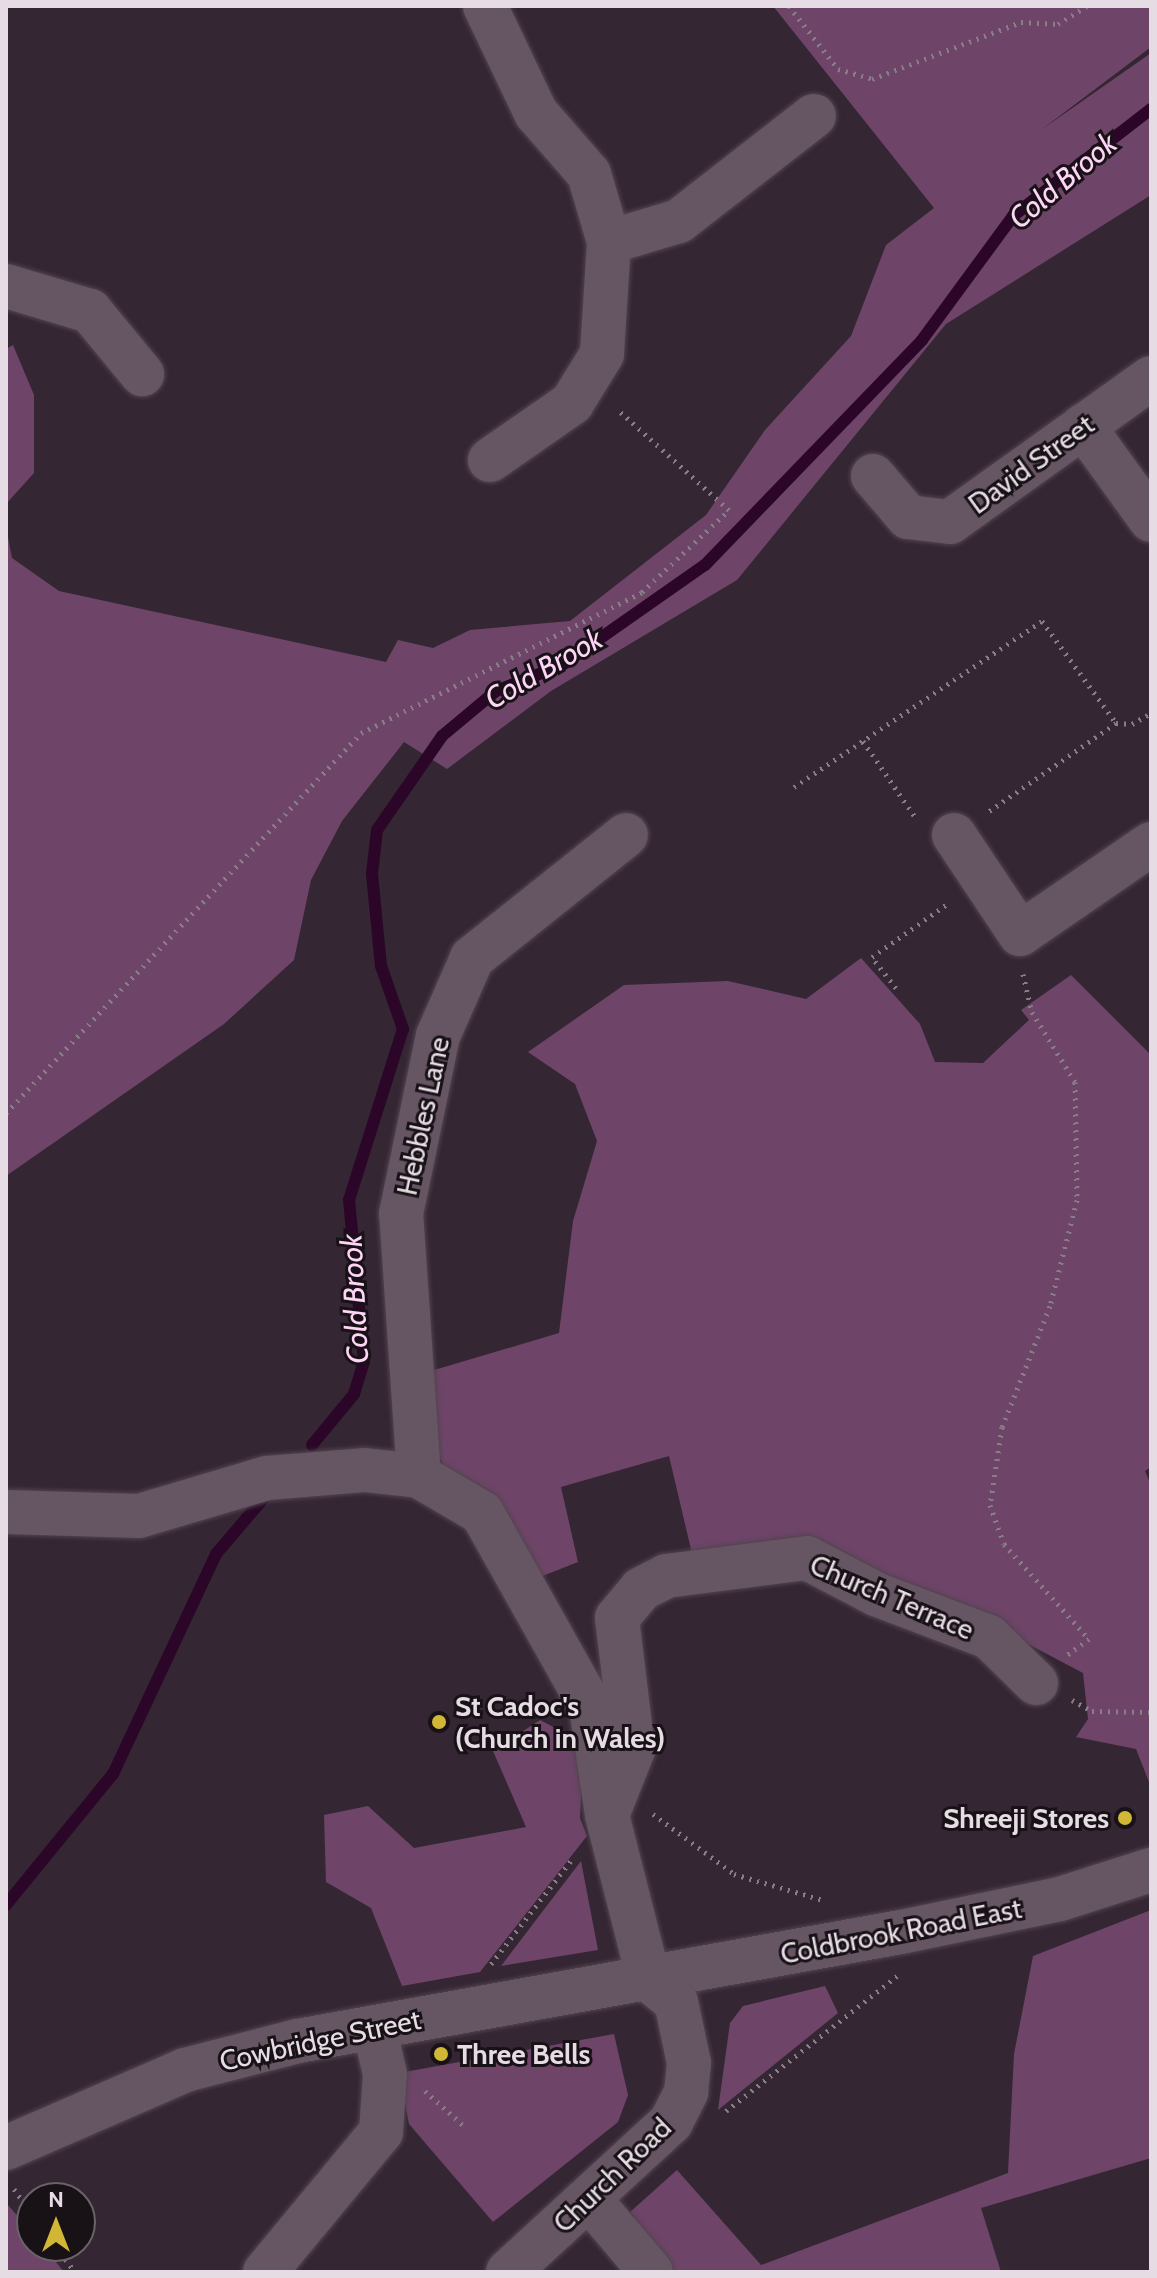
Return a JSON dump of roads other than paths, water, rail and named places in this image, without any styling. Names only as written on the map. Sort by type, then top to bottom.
[{"type":"street","points":[[485,6],[536,113],[589,174],[609,242],[602,354],[572,403],[490,460]]},
{"type":"street","points":[[609,242],[679,221],[814,116]]},
{"type":"street","points":[[6,286],[90,311],[142,374]]},
{"type":"street","name":"David Street","points":[[873,476],[908,517],[950,522],[1151,378]]},
{"type":"street","points":[[1083,426],[1151,520]]},
{"type":"street","name":"Hebbles Lane","points":[[419,1476],[401,1214],[438,1036],[472,958],[626,835]]},
{"type":"street","points":[[954,835],[1020,934],[1151,844]]},
{"type":"street","points":[[6,1512],[139,1516],[267,1478],[364,1470],[419,1476],[482,1513],[591,1707],[607,1815],[649,1980]]},
{"type":"street","name":"Church Terrace","points":[[607,1815],[633,1750],[617,1618],[641,1589],[666,1576],[807,1558],[878,1595],[989,1637],[1036,1683]]},
{"type":"street","name":"Coldbrook Road East","points":[[649,1980],[1045,1902],[1151,1870]]},
{"type":"street","name":"Cowbridge Street","points":[[6,2148],[185,2070],[374,2027],[649,1980]]},
{"type":"street","name":"Church Road","points":[[508,2272],[590,2200],[671,2122],[686,2092],[689,2063],[676,2002],[649,1980]]},
{"type":"street","points":[[265,2272],[381,2132],[385,2074],[374,2027]]},
{"type":"street","points":[[590,2200],[651,2272]]},
{"type":"waterway","name":"Cold Brook","points":[[312,1445],[354,1394],[364,1361],[349,1200],[403,1029],[381,966],[372,874],[377,830],[442,736],[496,691],[562,665],[705,565],[922,340],[1013,216],[1151,109]]},
{"type":"waterway","name":"Cold Brook","points":[[6,1905],[113,1774],[216,1554],[263,1499]]},
{"type":"place","name":"St Cadoc's (Church in Wales)","points":[[439,1722]]},
{"type":"place","name":"Shreeji Stores","points":[[1125,1818]]},
{"type":"place","name":"Three Bells","points":[[441,2054]]}]
